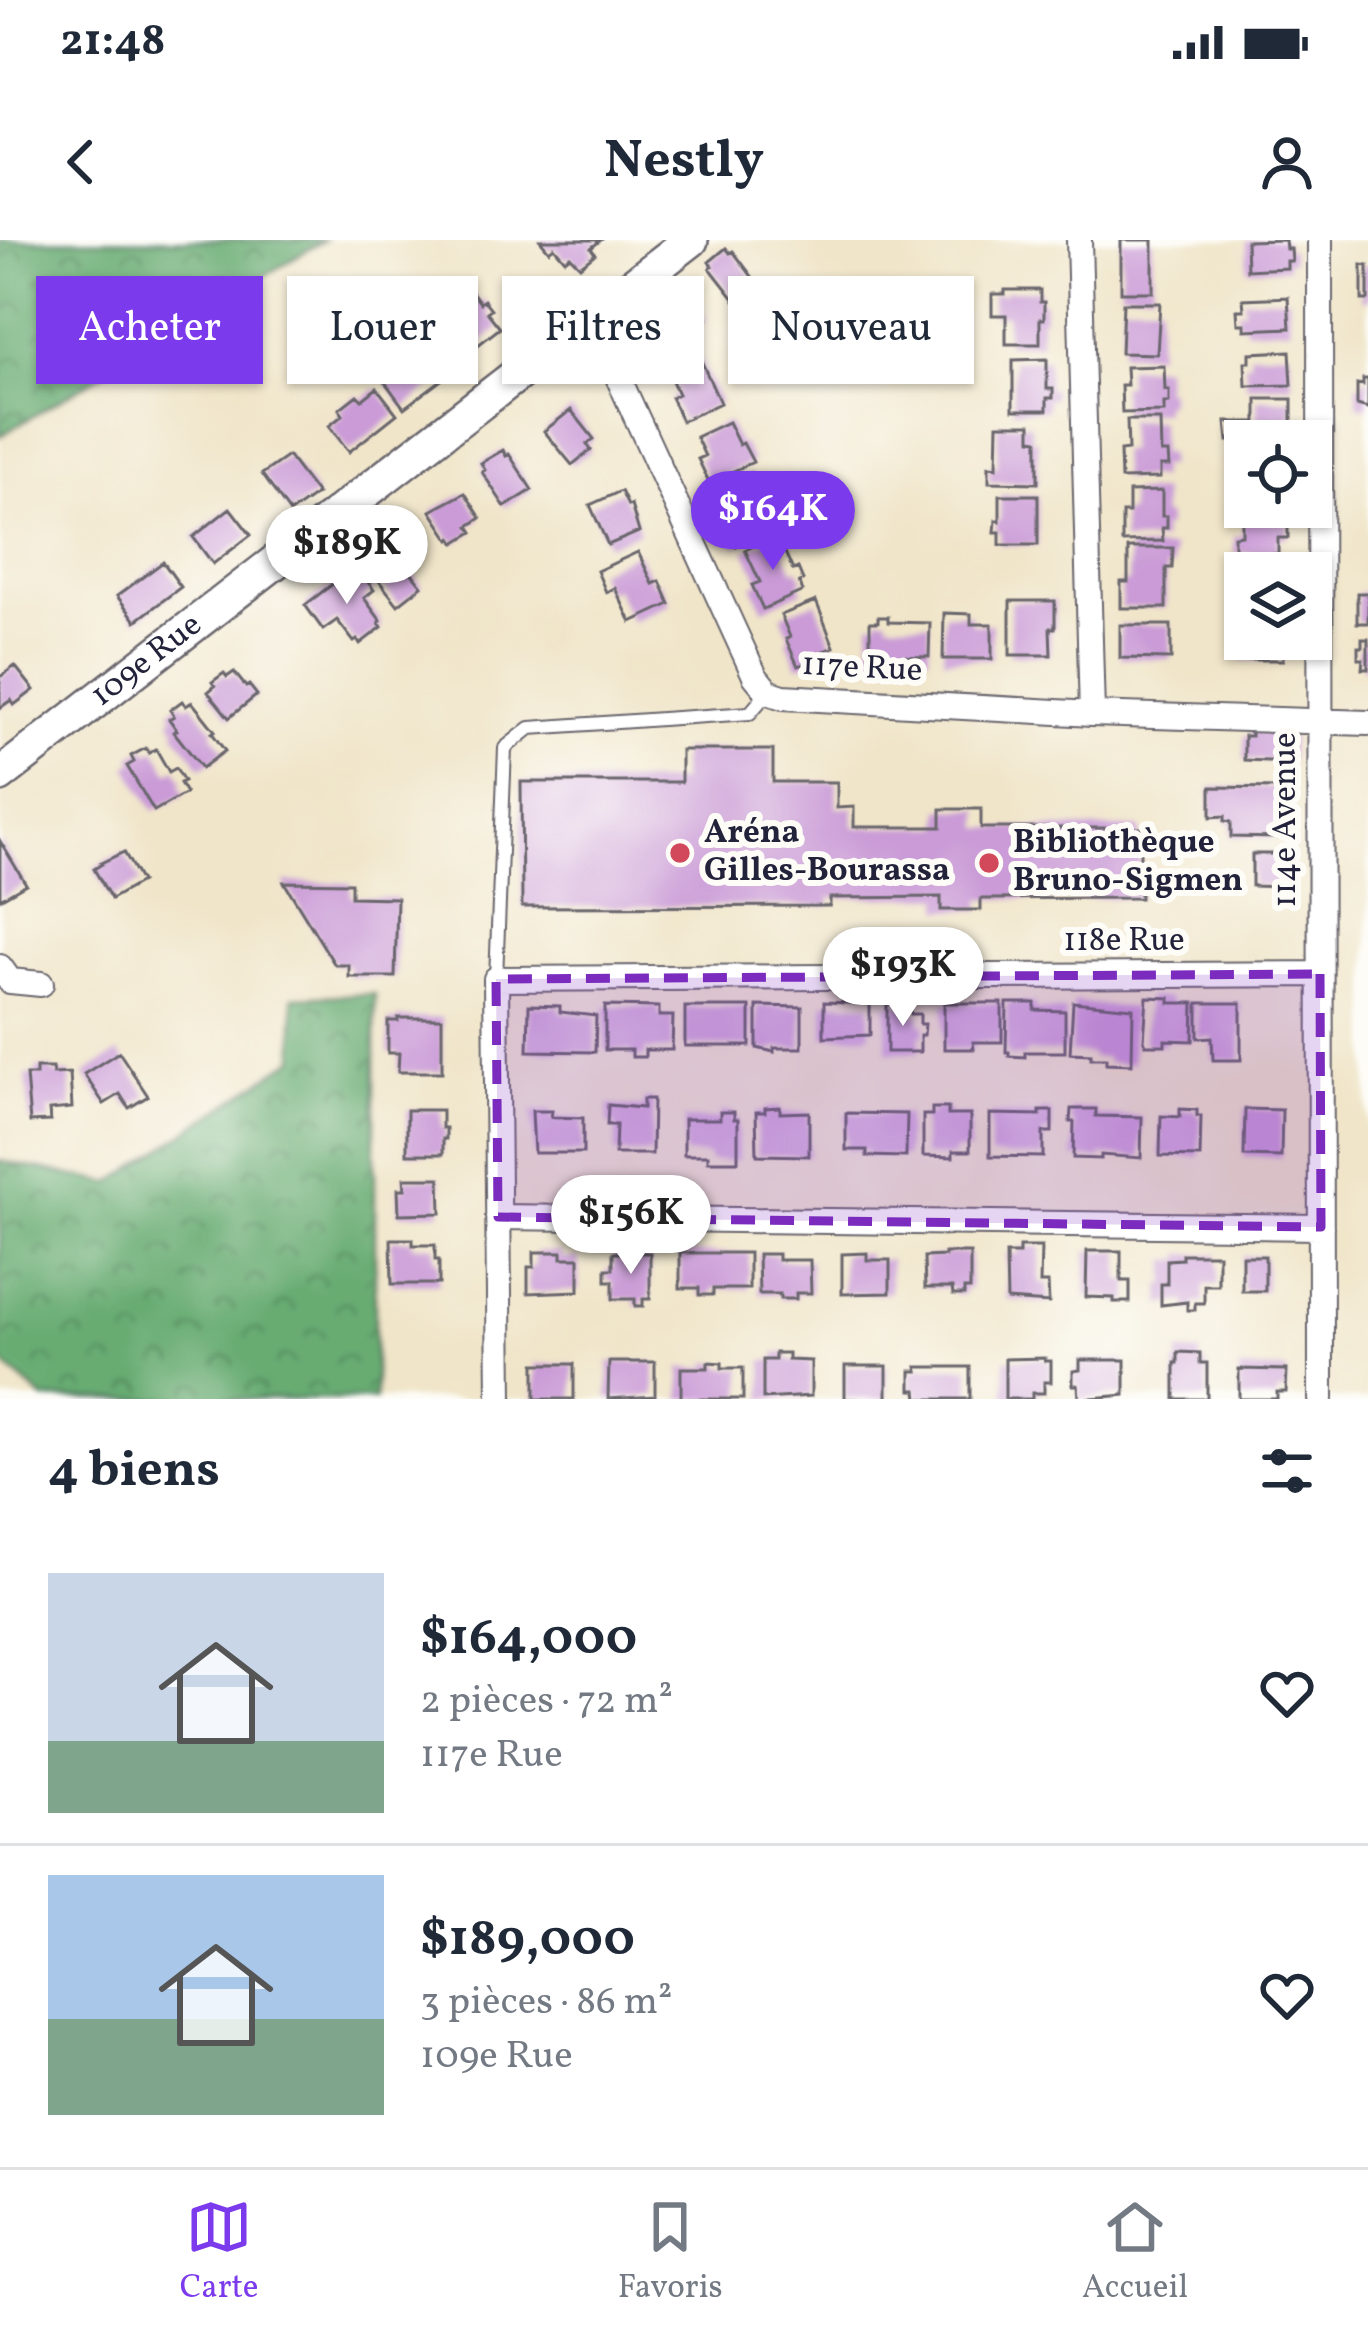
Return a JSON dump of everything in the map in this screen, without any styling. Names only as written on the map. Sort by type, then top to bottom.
[{"type":"street","name":"109e Rue","points":[[645,276],[691,240]]},
{"type":"street","points":[[1079,240],[1092,714]]},
{"type":"street","name":"114e Avenue","points":[[1320,240],[1321,1399]]},
{"type":"street","name":"109e Rue","points":[[0,775],[506,384]]},
{"type":"street","name":"117e Rue","points":[[621,384],[755,676],[768,692],[783,697],[1092,714],[1368,723]]},
{"type":"street","points":[[0,968],[10,982],[41,985]]},
{"type":"street","name":"118e Rue","points":[[496,979],[1320,974]]},
{"type":"street","points":[[496,979],[500,1399]]},
{"type":"street","points":[[498,1216],[1321,1227]]},
{"type":"lane","points":[[496,979],[505,748],[530,728],[749,713],[768,692]]},
{"type":"highlighted area","points":[[1320,974],[1321,1227],[498,1217],[496,979]]},
{"type":"green space","points":[[0,240],[324,240],[263,277],[36,276],[36,384],[86,384],[0,436]]},
{"type":"green space","points":[[375,994],[375,1399],[44,1399],[0,1361],[0,1161],[111,1183],[295,1058],[293,997]]},
{"type":"building","points":[[540,240],[601,240],[591,248],[595,254],[580,266],[570,256],[565,260],[554,247],[549,251]]},
{"type":"building","points":[[1121,240],[1153,240],[1153,292],[1121,292]]},
{"type":"building","points":[[1285,240],[1292,261],[1287,261],[1287,268],[1247,270],[1246,241]]},
{"type":"building","points":[[726,248],[752,276],[728,276],[728,291],[709,262]]},
{"type":"building","points":[[1362,265],[1368,266],[1368,300],[1362,300]]},
{"type":"building","points":[[1005,290],[1040,290],[1044,319],[1040,319],[1040,344],[1006,344],[1006,315],[992,315],[992,294],[1005,294]]},
{"type":"building","points":[[1288,297],[1290,328],[1245,330],[1245,324],[1238,324],[1237,310],[1244,310],[1243,299]]},
{"type":"building","points":[[478,300],[484,300],[500,328],[478,345]]},
{"type":"building","points":[[1123,303],[1160,303],[1157,354],[1121,353]]},
{"type":"building","points":[[1290,351],[1292,385],[1246,386],[1245,362],[1250,362],[1250,353]]},
{"type":"building","points":[[1047,359],[1047,389],[1053,389],[1053,398],[1047,398],[1047,410],[1013,410],[1013,360]]},
{"type":"building","points":[[1164,366],[1169,403],[1164,403],[1164,412],[1122,413],[1126,367]]},
{"type":"building","points":[[704,367],[720,403],[682,421],[671,397],[678,394],[673,384],[704,384]]},
{"type":"building","points":[[1363,379],[1368,379],[1368,408],[1357,405],[1357,384],[1363,385]]},
{"type":"building","points":[[386,384],[436,384],[404,408]]},
{"type":"building","points":[[377,388],[397,414],[349,452],[329,426],[343,415],[339,409]]},
{"type":"building","points":[[1257,399],[1292,399],[1292,420],[1257,420]]},
{"type":"building","points":[[571,410],[594,439],[587,444],[591,450],[572,465],[544,431]]},
{"type":"building","points":[[1127,420],[1160,420],[1161,453],[1168,453],[1169,466],[1160,466],[1160,478],[1121,479],[1120,451],[1128,450]]},
{"type":"building","points":[[728,422],[753,462],[709,482],[698,459],[705,456],[696,437]]},
{"type":"building","points":[[998,424],[1031,424],[1031,439],[1038,440],[1038,483],[989,482],[989,466],[997,467]]},
{"type":"building","points":[[503,450],[532,490],[505,507],[481,463]]},
{"type":"building","points":[[288,456],[317,494],[290,513],[262,474]]},
{"type":"building","points":[[751,473],[767,508],[775,504],[782,519],[772,523],[775,529],[736,547],[725,523],[732,520],[717,488]]},
{"type":"building","points":[[621,491],[639,532],[608,545],[590,505]]},
{"type":"building","points":[[1162,491],[1162,516],[1167,516],[1163,541],[1122,542],[1122,513],[1129,513],[1129,492]]},
{"type":"building","points":[[465,493],[481,518],[469,526],[473,532],[455,543],[431,511]]},
{"type":"building","points":[[1000,495],[1038,495],[1038,545],[1000,545],[1000,532],[995,532]]},
{"type":"building","points":[[230,508],[251,535],[213,564],[193,537]]},
{"type":"building","points":[[1242,528],[1288,528],[1288,538],[1278,538],[1278,552],[1234,552],[1234,536],[1242,535]]},
{"type":"building","points":[[777,535],[793,570],[798,568],[803,591],[763,609],[752,585],[760,582],[745,550]]},
{"type":"building","points":[[1128,548],[1173,548],[1172,568],[1166,568],[1166,608],[1121,608],[1121,582],[1128,582]]},
{"type":"building","points":[[638,552],[653,584],[660,581],[670,604],[631,622],[615,588],[606,592],[597,571]]},
{"type":"building","points":[[399,557],[422,586],[398,605],[375,576],[381,571],[377,566]]},
{"type":"building","points":[[163,562],[181,587],[136,621],[117,596]]},
{"type":"building","points":[[356,566],[374,590],[364,598],[382,627],[360,644],[337,620],[323,630],[305,605]]},
{"type":"building","points":[[1357,593],[1368,593],[1368,623],[1357,623]]},
{"type":"building","points":[[816,601],[834,647],[798,666],[781,615]]},
{"type":"building","points":[[1010,601],[1055,601],[1051,655],[1010,655]]},
{"type":"building","points":[[944,613],[971,614],[971,624],[992,624],[992,659],[943,659]]},
{"type":"building","points":[[878,617],[888,617],[888,622],[930,623],[929,657],[895,656],[895,664],[870,664],[870,622],[878,622]]},
{"type":"building","points":[[1120,625],[1171,625],[1171,659],[1120,658]]},
{"type":"building","points":[[1362,639],[1368,639],[1368,669],[1362,669],[1363,659],[1358,659]]},
{"type":"building","points":[[15,666],[34,690],[14,705],[11,700],[0,708],[0,677]]},
{"type":"building","points":[[234,672],[257,695],[229,718],[208,692],[215,686],[212,682]]},
{"type":"building","points":[[182,701],[186,706],[192,702],[225,751],[202,768],[169,719],[174,716],[170,710]]},
{"type":"building","points":[[1251,730],[1292,730],[1291,762],[1244,760],[1244,736],[1251,736]]},
{"type":"building","points":[[146,748],[149,753],[156,749],[169,772],[176,768],[186,793],[154,811],[127,766],[134,762],[131,756]]},
{"type":"building","name":"Aréna Gilles-Bourassa","points":[[681,750],[773,750],[773,782],[837,782],[837,808],[854,807],[854,827],[941,827],[941,809],[981,809],[981,828],[1140,828],[1140,898],[981,899],[981,910],[941,910],[941,897],[830,898],[830,906],[522,907],[521,782],[681,782]]},
{"type":"building","points":[[1211,787],[1279,788],[1278,838],[1231,837],[1231,822],[1225,816],[1211,817]]},
{"type":"building","points":[[0,841],[26,884],[0,899]]},
{"type":"building","points":[[124,852],[141,882],[111,899],[94,869]]},
{"type":"building","points":[[1252,854],[1289,854],[1289,887],[1252,886]]},
{"type":"building","points":[[284,882],[351,883],[351,897],[397,898],[395,977],[349,977],[349,965],[335,965]]},
{"type":"building","points":[[1147,997],[1194,1003],[1193,1041],[1146,1045]]},
{"type":"building","points":[[824,1002],[870,1004],[870,1035],[824,1037]]},
{"type":"building","points":[[1073,1002],[1133,1008],[1132,1064],[1070,1053]]},
{"type":"building","points":[[944,1003],[1002,1003],[1002,1042],[944,1049]]},
{"type":"building","points":[[1007,1003],[1035,1003],[1035,1010],[1065,1011],[1065,1052],[1009,1056]]},
{"type":"building","points":[[1198,1003],[1241,1003],[1241,1060],[1213,1060],[1212,1037],[1198,1038]]},
{"type":"building","points":[[887,1004],[908,1004],[911,1014],[920,1014],[920,1024],[925,1024],[920,1052],[887,1052]]},
{"type":"building","points":[[529,1005],[560,1006],[560,1012],[596,1016],[595,1052],[528,1051]]},
{"type":"building","points":[[605,1006],[659,1007],[659,1016],[673,1016],[672,1050],[645,1050],[645,1057],[632,1057],[632,1050],[605,1050]]},
{"type":"building","points":[[757,1006],[802,1007],[802,1048],[774,1048],[774,1052],[757,1048]]},
{"type":"building","points":[[685,1007],[750,1007],[750,1046],[685,1046]]},
{"type":"building","points":[[442,1018],[442,1072],[398,1072],[399,1053],[388,1053],[388,1021]]},
{"type":"building","points":[[119,1052],[148,1096],[129,1108],[120,1094],[104,1104],[84,1074]]},
{"type":"building","points":[[36,1068],[70,1073],[72,1108],[49,1110],[50,1121],[30,1122],[26,1075],[36,1075]]},
{"type":"building","points":[[643,1099],[653,1099],[652,1154],[615,1154],[616,1125],[607,1125],[608,1105],[643,1108]]},
{"type":"building","points":[[780,1107],[780,1113],[809,1112],[809,1156],[757,1155],[756,1112]]},
{"type":"building","points":[[932,1108],[948,1108],[948,1115],[970,1115],[970,1151],[953,1151],[953,1157],[923,1156],[923,1115],[932,1115]]},
{"type":"building","points":[[1071,1109],[1096,1109],[1096,1116],[1142,1117],[1141,1158],[1073,1158]]},
{"type":"building","points":[[1180,1109],[1197,1110],[1201,1116],[1200,1157],[1160,1156],[1161,1116],[1180,1117]]},
{"type":"building","points":[[1245,1109],[1282,1110],[1281,1157],[1244,1156]]},
{"type":"building","points":[[407,1110],[442,1110],[443,1154],[407,1154]]},
{"type":"building","points":[[532,1111],[583,1118],[583,1153],[534,1153]]},
{"type":"building","points":[[1040,1111],[1052,1111],[1052,1132],[1043,1132],[1043,1157],[990,1156],[990,1114],[1040,1115]]},
{"type":"building","points":[[720,1112],[734,1112],[738,1119],[738,1161],[684,1155],[684,1119],[720,1119]]},
{"type":"building","points":[[846,1113],[907,1114],[906,1157],[846,1150]]},
{"type":"building","points":[[404,1178],[440,1178],[441,1213],[399,1214],[398,1189],[405,1189]]},
{"type":"building","points":[[391,1239],[435,1245],[439,1284],[392,1284]]},
{"type":"building","points":[[1019,1247],[1041,1247],[1040,1283],[1048,1283],[1049,1303],[1007,1300],[1006,1254],[1019,1254]]},
{"type":"building","points":[[1087,1251],[1121,1251],[1121,1281],[1130,1281],[1130,1302],[1086,1297]]},
{"type":"building","points":[[534,1252],[562,1252],[562,1258],[579,1258],[579,1291],[528,1293],[528,1267],[534,1267]]},
{"type":"building","points":[[613,1253],[650,1253],[650,1299],[643,1299],[643,1306],[635,1306],[635,1299],[613,1299],[613,1281],[606,1281],[606,1269],[613,1269]]},
{"type":"building","points":[[680,1253],[749,1253],[749,1289],[713,1289],[713,1295],[699,1295],[699,1288],[680,1288]]},
{"type":"building","points":[[867,1253],[867,1260],[890,1260],[890,1293],[842,1294],[842,1254]]},
{"type":"building","points":[[970,1253],[970,1289],[964,1289],[964,1295],[953,1295],[952,1288],[925,1288],[924,1257]]},
{"type":"building","points":[[758,1254],[778,1254],[778,1260],[810,1260],[811,1293],[796,1293],[796,1299],[759,1294]]},
{"type":"building","points":[[1182,1254],[1218,1254],[1218,1285],[1204,1285],[1204,1303],[1195,1303],[1195,1310],[1187,1310],[1187,1302],[1161,1305],[1167,1260],[1182,1259]]},
{"type":"building","points":[[1242,1256],[1265,1256],[1265,1291],[1242,1291]]},
{"type":"building","points":[[1178,1352],[1200,1353],[1200,1363],[1207,1363],[1207,1399],[1175,1399]]},
{"type":"building","points":[[775,1353],[788,1353],[788,1360],[811,1361],[811,1396],[763,1399],[763,1360],[775,1360]]},
{"type":"building","points":[[1005,1359],[1051,1361],[1051,1382],[1044,1382],[1044,1393],[1032,1393],[1032,1399],[1005,1399]]},
{"type":"building","points":[[1080,1360],[1125,1360],[1125,1395],[1079,1399],[1073,1371],[1080,1370]]},
{"type":"building","points":[[609,1362],[655,1362],[655,1396],[608,1399]]},
{"type":"building","points":[[708,1362],[743,1368],[743,1399],[681,1399],[681,1368],[708,1368]]},
{"type":"building","points":[[535,1364],[574,1364],[574,1399],[535,1399]]},
{"type":"building","points":[[845,1366],[887,1366],[887,1399],[845,1399]]},
{"type":"building","points":[[917,1367],[970,1367],[970,1399],[918,1399],[917,1390],[911,1390],[911,1371],[918,1371]]},
{"type":"building","points":[[1239,1369],[1287,1370],[1286,1392],[1277,1392],[1277,1399],[1239,1399]]},
{"type":"place","name":"Aréna Gilles-Bourassa","points":[[680,853]]},
{"type":"place","name":"Bibliothèque Bruno-Sigmen","points":[[989,863]]}]
